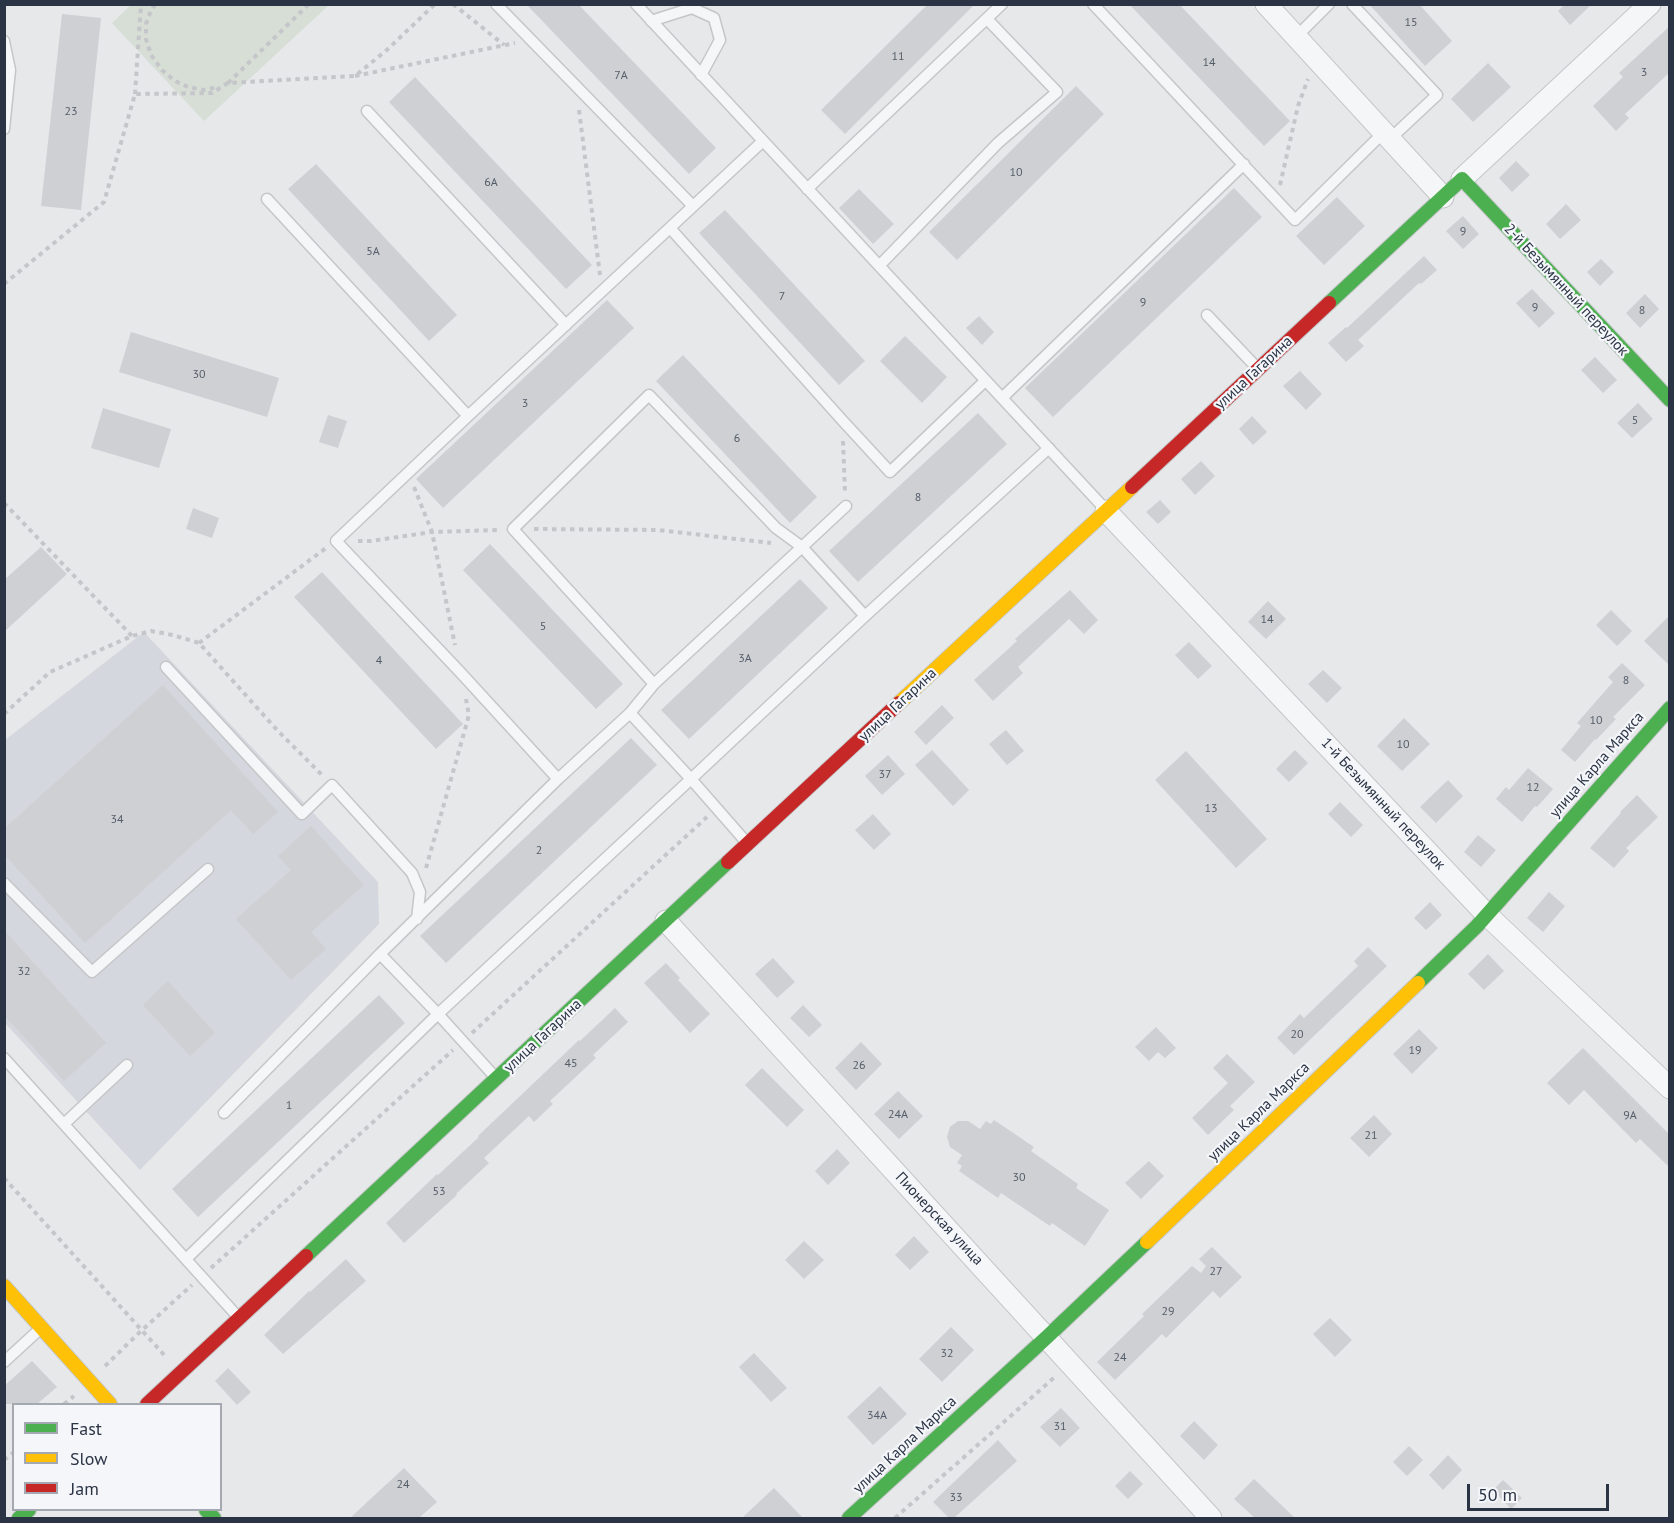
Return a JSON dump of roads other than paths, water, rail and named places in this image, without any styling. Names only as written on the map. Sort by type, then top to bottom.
[{"type":"main road","name":"улица Гагарина","points":[[148,1403],[1462,179]]},
{"type":"main road","name":"2-й Безымянный переулок","points":[[1462,179],[1670,400]]},
{"type":"main road","name":"улица Карла Маркса","points":[[849,1518],[1047,1337],[1468,934],[1670,708]]},
{"type":"main road","points":[[4,1286],[109,1403]]},
{"type":"street","points":[[1266,4],[1443,197]]},
{"type":"street","name":"улица Гагарина","points":[[1462,179],[1650,4]]},
{"type":"street","name":"1-й Безымянный переулок","points":[[1106,511],[1487,915],[1670,1088]]},
{"type":"street","name":"Пионерская улица","points":[[666,921],[1211,1518]]},
{"type":"lane","points":[[496,4],[693,206]]},
{"type":"lane","points":[[636,4],[1106,511]]},
{"type":"lane","points":[[807,189],[1002,4]]},
{"type":"lane","points":[[1093,4],[1295,220],[1387,136],[1437,95],[1352,4]]},
{"type":"lane","points":[[1296,37],[1329,4]]},
{"type":"lane","points":[[651,21],[692,8],[714,18],[720,40],[701,75]]},
{"type":"lane","points":[[879,266],[998,143],[1056,92],[987,19]]},
{"type":"lane","points":[[4,41],[10,70],[4,129]]},
{"type":"lane","points":[[367,111],[566,325]]},
{"type":"lane","points":[[558,779],[336,541],[763,141]]},
{"type":"lane","points":[[1002,398],[1244,164]]},
{"type":"lane","points":[[267,199],[468,416]]},
{"type":"lane","points":[[670,228],[891,472],[985,381]]},
{"type":"lane","points":[[1206,315],[1258,369]]},
{"type":"lane","points":[[654,684],[513,529],[649,395],[776,528],[802,547],[865,616]]},
{"type":"lane","points":[[186,1259],[438,1014],[1049,448]]},
{"type":"lane","points":[[224,1113],[380,954],[558,779],[630,713],[654,684],[846,506]]},
{"type":"lane","points":[[166,667],[302,814],[332,785],[412,873],[420,892],[417,919]]},
{"type":"lane","points":[[630,713],[748,844]]},
{"type":"lane","points":[[4,883],[92,972],[207,869]]},
{"type":"lane","points":[[380,954],[497,1078]]},
{"type":"lane","points":[[4,1058],[240,1318]]},
{"type":"lane","points":[[64,1124],[127,1065]]},
{"type":"lane","points":[[4,1362],[41,1328]]}]
